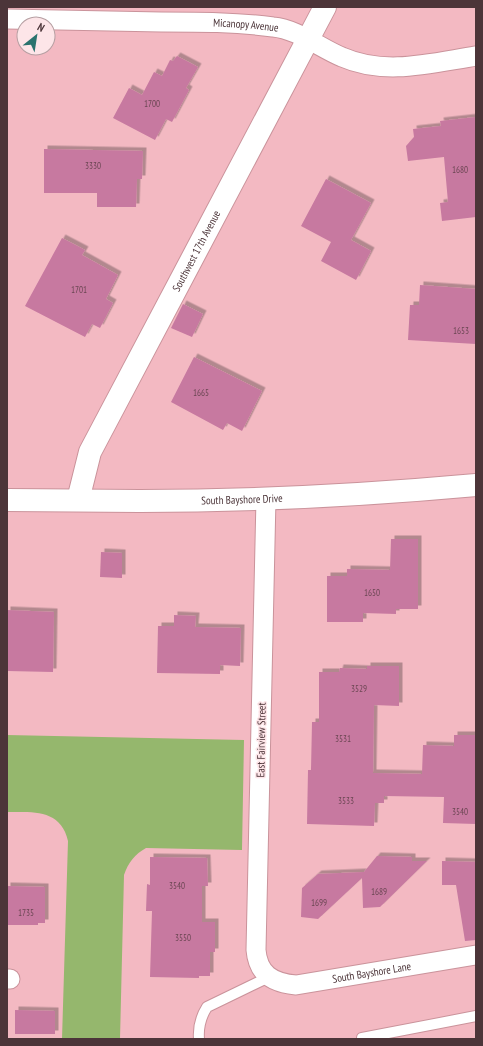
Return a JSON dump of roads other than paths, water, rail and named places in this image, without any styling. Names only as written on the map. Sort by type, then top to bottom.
[{"type":"main road","name":"Southwest 17th Avenue","points":[[78,500],[90,452],[325,7]]},
{"type":"main road","name":"South Bayshore Drive","points":[[7,500],[140,501],[266,498],[432,489],[476,485]]},
{"type":"street","name":"Micanopy Avenue","points":[[7,19],[239,24],[282,28],[354,62],[379,67],[393,68],[476,56]]},
{"type":"street","name":"East Fairview Street","points":[[266,498],[256,950],[258,965],[269,977]]},
{"type":"street","name":"South Bayshore Lane","points":[[269,977],[280,983],[304,985],[476,955]]},
{"type":"lane","points":[[199,1039],[199,1025],[207,1007],[269,977]]},
{"type":"lane","points":[[362,1039],[476,1016]]}]
